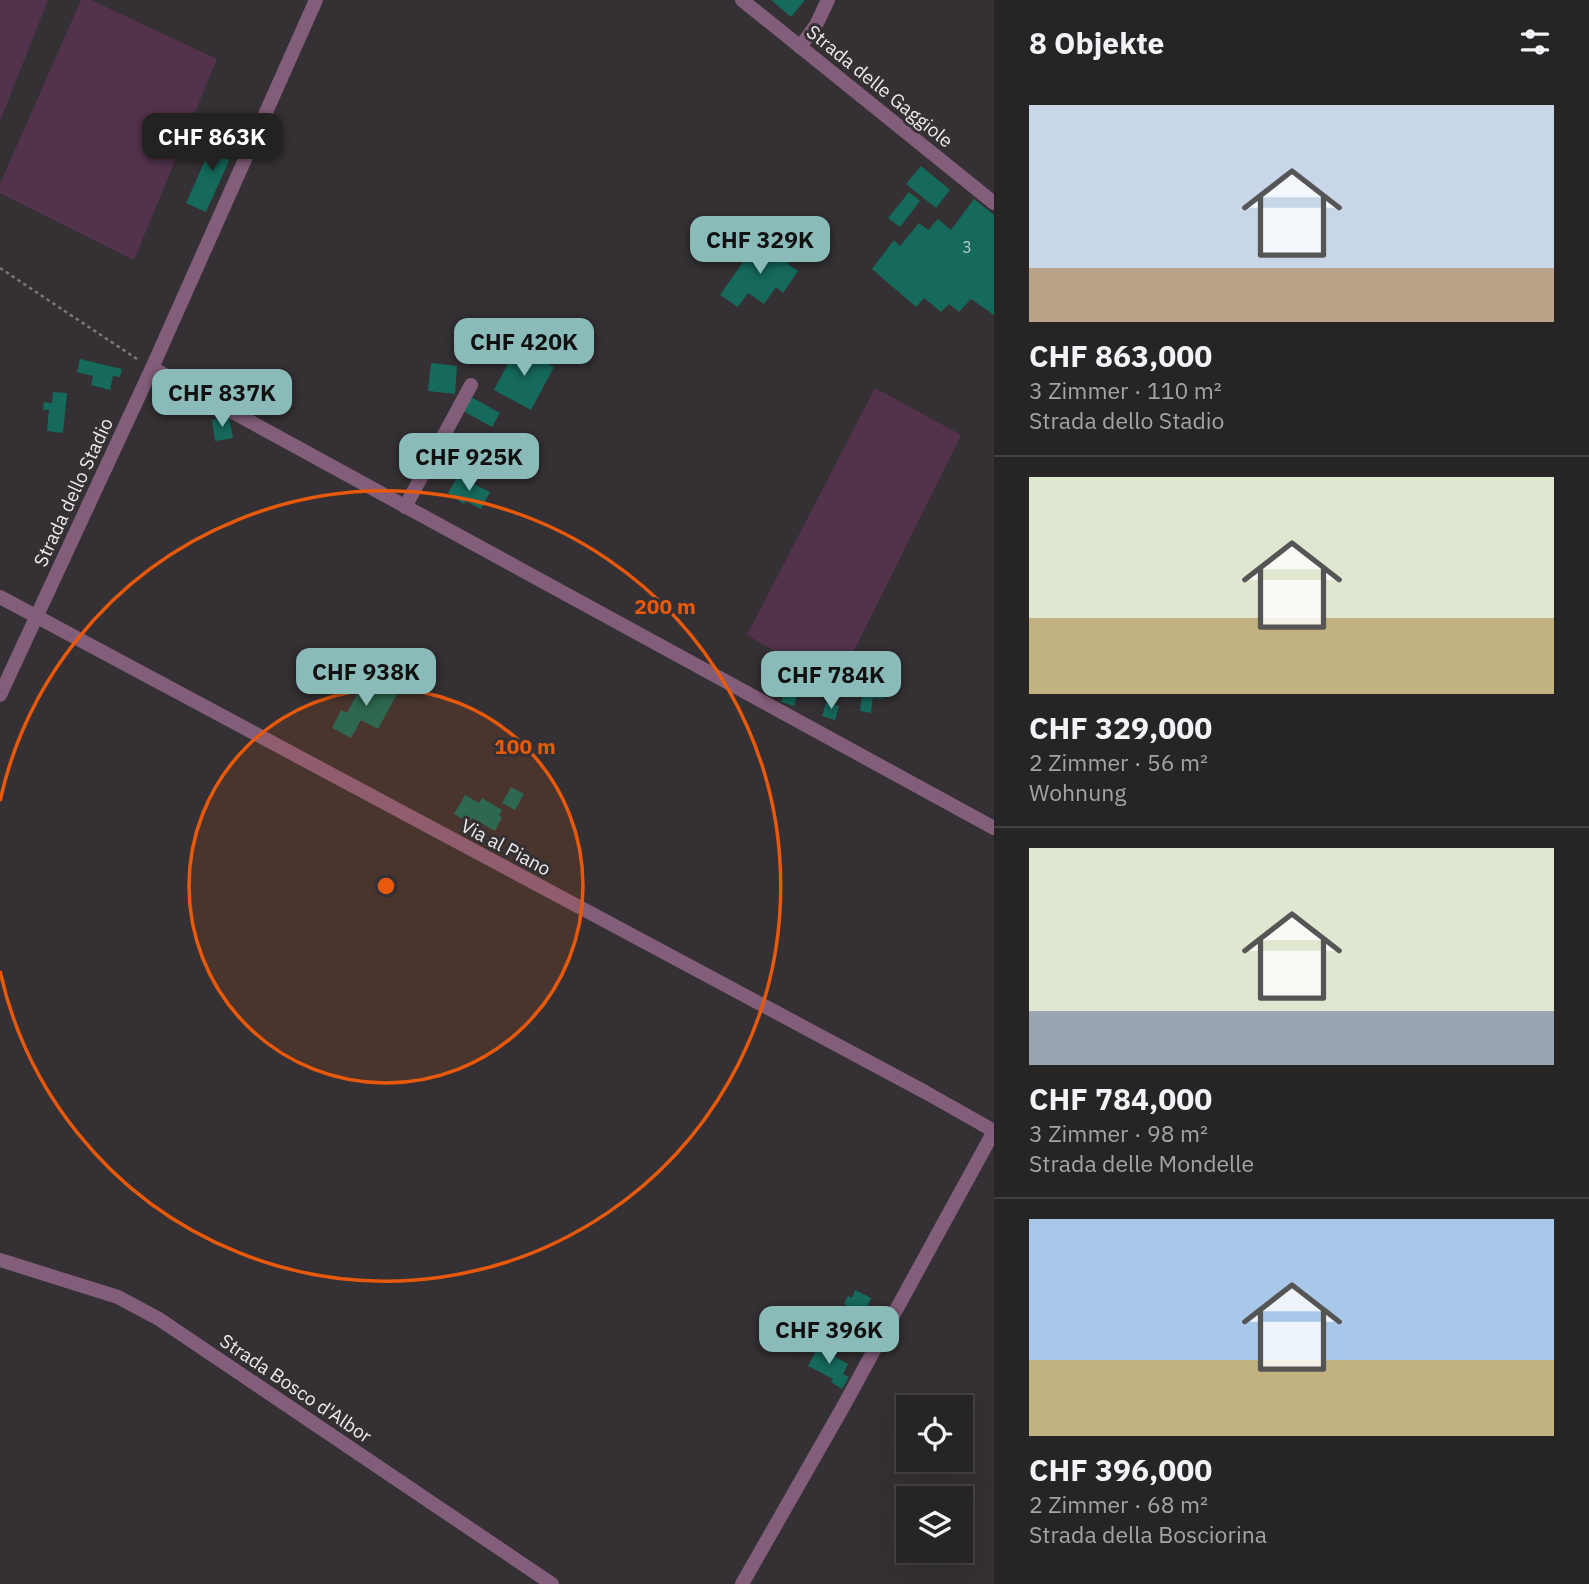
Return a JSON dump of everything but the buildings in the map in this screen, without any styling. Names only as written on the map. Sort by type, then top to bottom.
[{"type":"street","name":"Strada dello Stadio","points":[[0,695],[152,369],[316,0]]},
{"type":"street","name":"Strada delle Gaggiole","points":[[742,0],[994,204]]},
{"type":"street","points":[[800,47],[816,25],[828,0]]},
{"type":"street","points":[[152,369],[994,828]]},
{"type":"street","points":[[405,507],[471,385]]},
{"type":"street","name":"Via al Piano","points":[[0,597],[994,1131]]},
{"type":"street","points":[[742,1584],[843,1407],[994,1131]]},
{"type":"street","name":"Strada Bosco d'Albor","points":[[0,1260],[118,1297],[159,1319],[552,1584]]},
{"type":"path","points":[[0,268],[152,369]]},
{"type":"shaded area","points":[[0,0],[48,0],[0,121]]},
{"type":"shaded area","points":[[81,0],[91,0],[217,59],[134,260],[0,193],[0,184]]},
{"type":"shaded area","points":[[875,388],[961,435],[836,687],[747,635]]},
{"type":"shaded area","points":[[784,1328],[805,1339],[797,1353],[776,1341]]}]
